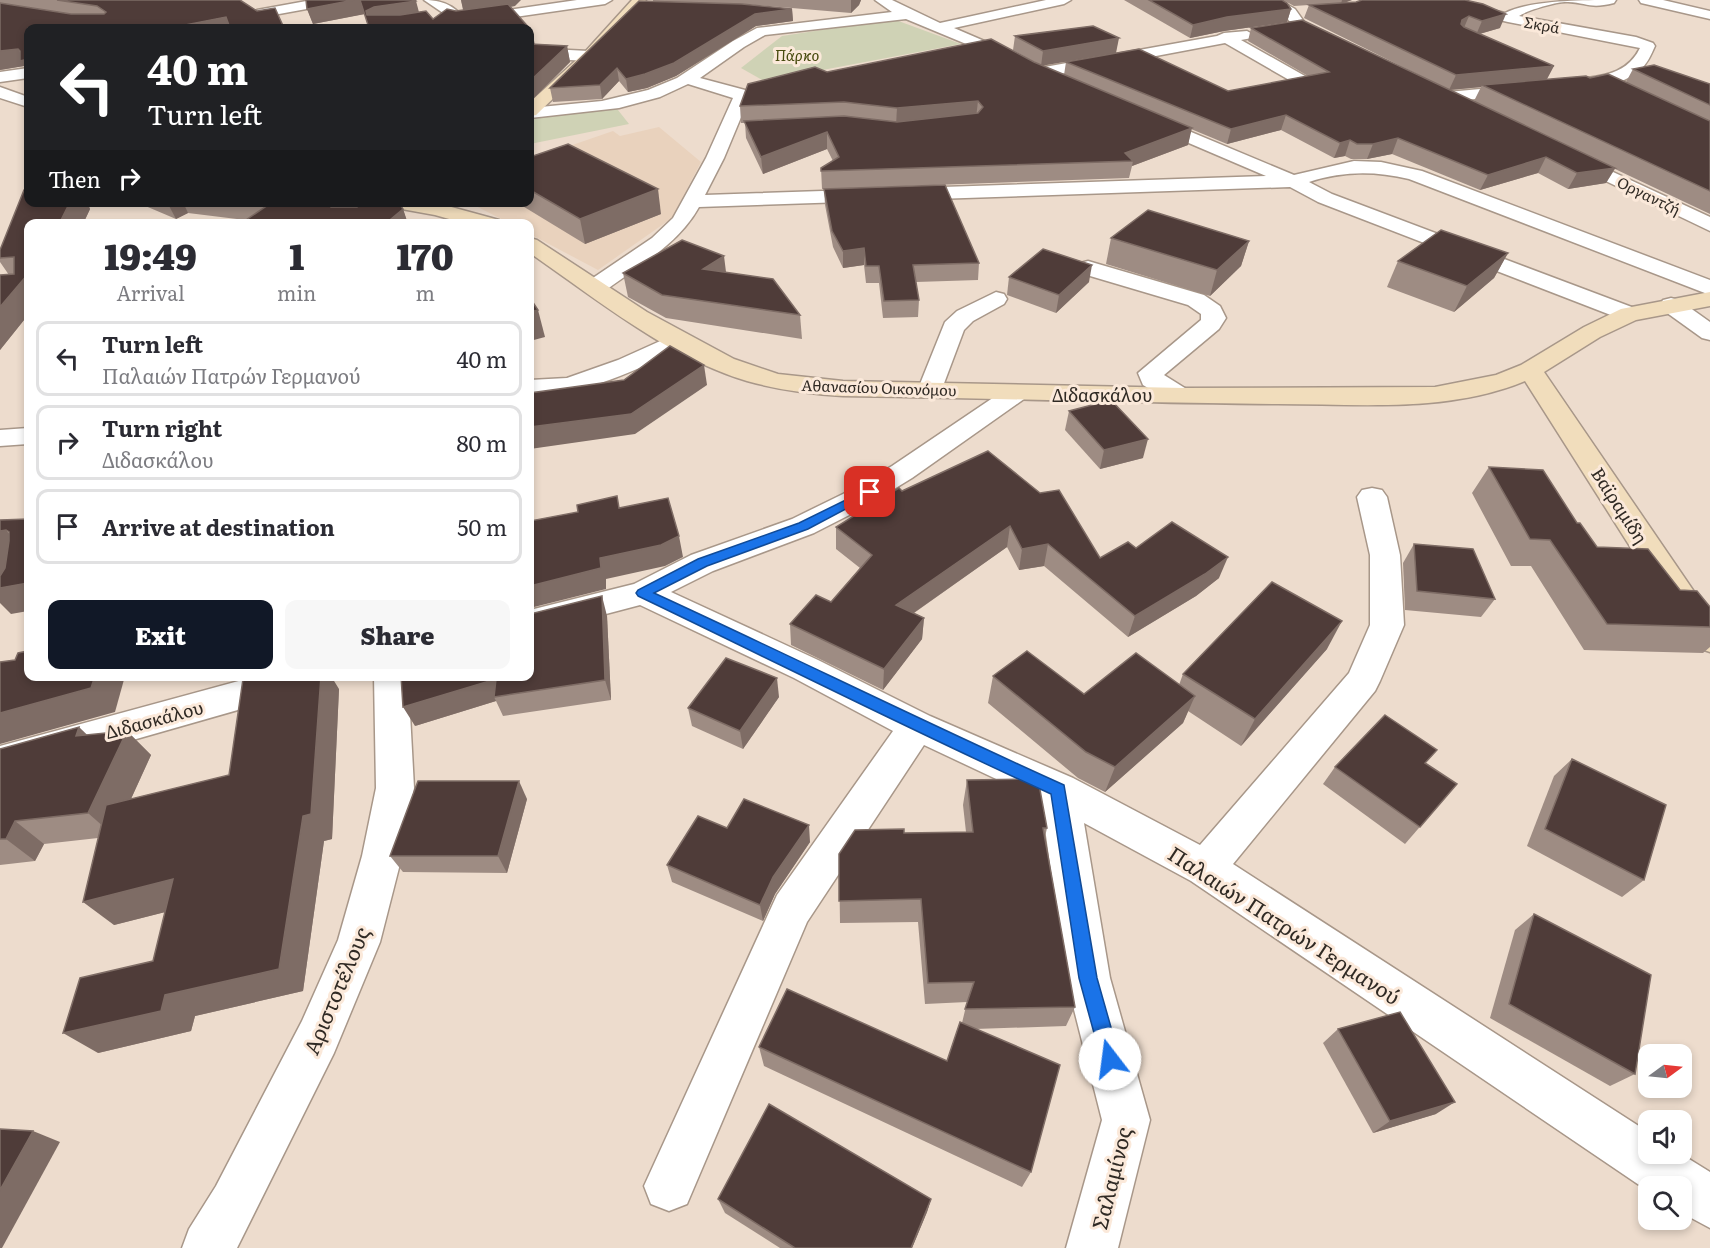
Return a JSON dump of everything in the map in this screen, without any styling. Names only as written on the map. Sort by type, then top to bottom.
[{"type":"street","points":[[270,24],[253,10],[334,0]]},
{"type":"street","points":[[431,0],[458,17]]},
{"type":"street","points":[[433,20],[605,0]]},
{"type":"street","points":[[882,0],[939,27],[992,47],[1039,73],[1072,87]]},
{"type":"street","points":[[939,27],[1064,0]]},
{"type":"street","points":[[1269,0],[1297,20],[1352,51]]},
{"type":"street","name":"Σκρά","points":[[1431,0],[1508,18],[1636,41],[1648,46],[1635,69],[1602,83]]},
{"type":"street","points":[[1508,18],[1527,7],[1561,0]]},
{"type":"street","points":[[1573,0],[1595,3],[1610,0]]},
{"type":"street","points":[[1646,0],[1710,15]]},
{"type":"street","points":[[534,108],[639,4]]},
{"type":"street","points":[[782,14],[839,22]]},
{"type":"street","points":[[534,112],[614,105],[657,92],[686,79],[749,37],[762,31],[909,14]]},
{"type":"street","points":[[1039,73],[1224,37],[1268,32]]},
{"type":"street","points":[[1224,37],[1306,83],[1260,92]]},
{"type":"street","points":[[534,53],[589,56]]},
{"type":"street","points":[[1140,55],[1161,66]]},
{"type":"street","points":[[0,77],[24,74]]},
{"type":"street","points":[[595,287],[659,242],[681,221],[715,158],[725,131],[745,92],[686,79]]},
{"type":"street","points":[[1479,112],[1443,94],[1548,84],[1602,83],[1623,93]]},
{"type":"street","points":[[1,103],[24,100]]},
{"type":"street","points":[[1128,111],[1293,181],[1336,202],[1629,314]]},
{"type":"street","points":[[725,131],[748,130]]},
{"type":"street","name":"Οργαντζή","points":[[1553,148],[1710,225]]},
{"type":"street","points":[[693,201],[1293,181],[1332,168],[1358,165],[1382,167],[1404,173],[1710,288]]},
{"type":"street","points":[[423,207],[436,208],[474,219]]},
{"type":"street","name":"Αθανασίου Οικονόμου","points":[[534,247],[678,340],[753,375],[783,382],[828,387],[930,389],[1015,394]]},
{"type":"street","points":[[1088,268],[1196,300],[1212,311],[1214,318],[1211,324],[1151,373],[1152,380],[1179,395]]},
{"type":"street","points":[[930,389],[953,327],[965,315],[996,299]]},
{"type":"street","name":"Διδασκάλου","points":[[1015,394],[1435,395],[1503,381],[1530,370],[1592,332],[1629,314],[1710,299]]},
{"type":"street","points":[[1671,305],[1710,333]]},
{"type":"street","points":[[534,388],[570,386],[627,365],[678,340]]},
{"type":"street","name":"Βαϊραμίδη","points":[[1530,370],[1688,611],[1710,639]]},
{"type":"street","points":[[534,621],[643,593],[702,563],[803,526],[854,501],[902,472],[1015,394]]},
{"type":"street","points":[[0,438],[24,436]]},
{"type":"street","points":[[1204,868],[1363,681],[1387,625],[1385,555],[1372,497]]},
{"type":"street","name":"Παλαιών Πατρών Γερμανού","points":[[643,593],[806,669],[917,726],[1059,790],[1204,868],[1710,1202]]},
{"type":"street","name":"Διδασκάλου","points":[[0,762],[290,681]]},
{"type":"street","name":"Αριστοτέλους","points":[[208,1248],[234,1204],[318,1037],[359,942],[382,856],[395,788],[391,681]]},
{"type":"street","points":[[669,1186],[792,909],[917,726]]},
{"type":"street","name":"Σαλαμίνος","points":[[1059,790],[1088,978],[1126,1120],[1092,1248]]},
{"type":"shaded area","points":[[659,127],[701,162],[672,218],[598,270],[534,236],[534,219],[501,219],[478,207],[534,207],[534,194],[555,151],[613,131],[620,136]]},
{"type":"green space","name":"Πάρκο","points":[[893,19],[961,44],[764,81],[741,68],[782,36]]},
{"type":"green space","points":[[614,105],[629,124],[534,143],[534,113]]},
{"type":"building","points":[[57,0],[240,0],[257,11],[275,8],[282,24],[229,24],[226,17],[190,24],[24,24],[24,60],[20,61],[18,49],[0,51],[0,3],[71,14],[104,14],[106,12],[97,6]]},
{"type":"building","points":[[306,0],[354,0],[307,9]]},
{"type":"building","points":[[360,0],[415,0],[374,7],[366,11],[367,15],[400,15],[426,11],[433,19],[447,9],[456,11],[508,4],[526,24],[368,24]]},
{"type":"building","points":[[1149,0],[1282,0],[1291,9],[1227,17],[1193,25]]},
{"type":"building","points":[[1362,0],[1465,0],[1483,4],[1506,14],[1482,21],[1469,16],[1462,20],[1461,24],[1464,27],[1554,66],[1456,75],[1309,5]]},
{"type":"building","points":[[639,1],[742,4],[792,9],[755,14],[674,63],[645,74],[626,79],[617,68],[600,85],[550,88]]},
{"type":"building","points":[[1302,20],[1615,168],[1577,173],[1546,157],[1488,175],[1398,138],[1373,144],[1357,144],[1350,140],[1340,143],[1286,115],[1231,129],[1066,62],[1139,49],[1228,91],[1329,72],[1251,28]]},
{"type":"building","points":[[1093,26],[1119,38],[1043,51],[1015,36]]},
{"type":"building","points":[[991,39],[1034,62],[1192,128],[1125,153],[1133,161],[821,171],[821,168],[839,157],[827,132],[761,157],[744,121],[844,116],[897,122],[978,113],[983,107],[978,101],[897,108],[844,102],[740,106],[748,84],[815,67],[827,72]]},
{"type":"building","points":[[534,44],[567,46],[534,77]]},
{"type":"building","points":[[1654,65],[1710,84],[1710,105],[1633,69]]},
{"type":"building","points":[[1608,74],[1710,121],[1710,191],[1482,85],[1586,76],[1590,78]]},
{"type":"building","points":[[568,144],[658,189],[580,219],[534,192],[534,156]]},
{"type":"building","points":[[945,185],[979,263],[913,265],[919,300],[884,301],[879,266],[866,266],[864,248],[843,251],[832,231],[824,189]]},
{"type":"building","points":[[24,190],[24,207],[68,207],[62,219],[24,219],[24,279],[0,307],[0,275],[14,274],[14,257],[0,258],[0,250]]},
{"type":"building","points":[[265,207],[402,207],[403,209],[391,219],[247,219]]},
{"type":"building","points":[[1148,210],[1249,241],[1217,270],[1111,238]]},
{"type":"building","points":[[1441,230],[1508,253],[1467,286],[1398,261]]},
{"type":"building","points":[[682,240],[724,256],[703,269],[773,279],[800,315],[662,295],[623,273]]},
{"type":"building","points":[[1043,249],[1092,265],[1059,295],[1009,277]]},
{"type":"building","points":[[670,346],[704,365],[631,414],[534,426],[534,392],[624,380]]},
{"type":"building","points":[[1111,400],[1148,439],[1104,450],[1069,411]]},
{"type":"building","points":[[988,451],[1040,493],[1059,490],[1100,558],[1128,542],[1136,548],[1172,522],[1228,557],[1205,574],[1135,616],[1048,544],[1022,549],[1010,526],[896,605],[924,618],[884,669],[790,624],[816,595],[831,602],[872,555],[836,527],[899,488],[902,491]]},
{"type":"building","points":[[1489,467],[1543,470],[1577,523],[1580,523],[1597,547],[1648,549],[1680,590],[1697,591],[1710,607],[1710,627],[1607,624],[1550,540],[1530,539]]},
{"type":"building","points":[[617,496],[619,508],[668,498],[679,536],[661,545],[600,558],[601,568],[534,585],[534,520],[578,512],[577,505]]},
{"type":"building","points":[[24,519],[24,584],[0,588],[0,576],[5,568],[9,532],[0,531],[0,520]]},
{"type":"building","points":[[1414,544],[1473,549],[1495,599],[1417,591]]},
{"type":"building","points":[[1272,582],[1342,621],[1255,719],[1183,674]]},
{"type":"building","points":[[602,596],[605,680],[494,697],[496,681],[534,681],[534,613]]},
{"type":"building","points":[[1027,651],[1084,694],[1136,653],[1195,696],[1115,767],[1086,752],[993,676]]},
{"type":"building","points":[[24,652],[24,681],[93,681],[91,688],[0,713],[0,662],[15,660],[18,653]]},
{"type":"building","points":[[726,658],[777,678],[740,731],[688,708]]},
{"type":"building","points":[[243,681],[321,681],[311,814],[303,816],[279,969],[165,995],[161,1011],[63,1033],[80,978],[153,961],[173,879],[83,902],[106,805],[229,775]]},
{"type":"building","points":[[401,681],[489,681],[403,707]]},
{"type":"building","points":[[1385,715],[1437,750],[1425,763],[1457,784],[1420,827],[1335,767]]},
{"type":"building","points":[[79,727],[76,736],[127,731],[88,813],[15,821],[6,839],[0,839],[0,749]]},
{"type":"building","points":[[1572,759],[1666,805],[1644,880],[1545,829]]},
{"type":"building","points":[[1038,779],[1047,828],[1043,828],[1075,1007],[965,1009],[974,982],[928,983],[921,899],[839,901],[839,854],[855,830],[904,829],[904,833],[973,832],[967,780]]},
{"type":"building","points":[[418,781],[519,781],[498,856],[390,856]]},
{"type":"building","points":[[744,799],[809,825],[773,877],[760,905],[667,865],[698,816],[727,828]]},
{"type":"building","points":[[1534,914],[1651,975],[1640,1044],[1638,1044],[1635,1074],[1509,1004]]},
{"type":"building","points":[[787,989],[947,1061],[960,1022],[1060,1065],[1031,1172],[759,1047]]},
{"type":"building","points":[[1400,1012],[1455,1102],[1390,1121],[1338,1029]]},
{"type":"building","points":[[769,1104],[931,1199],[911,1248],[795,1248],[718,1199]]},
{"type":"building","points":[[0,1129],[33,1131],[0,1190]]},
{"type":"route","points":[[870,492],[803,526],[702,563],[643,593],[806,669],[917,726],[1059,790],[1088,978],[1110,1059]]}]
